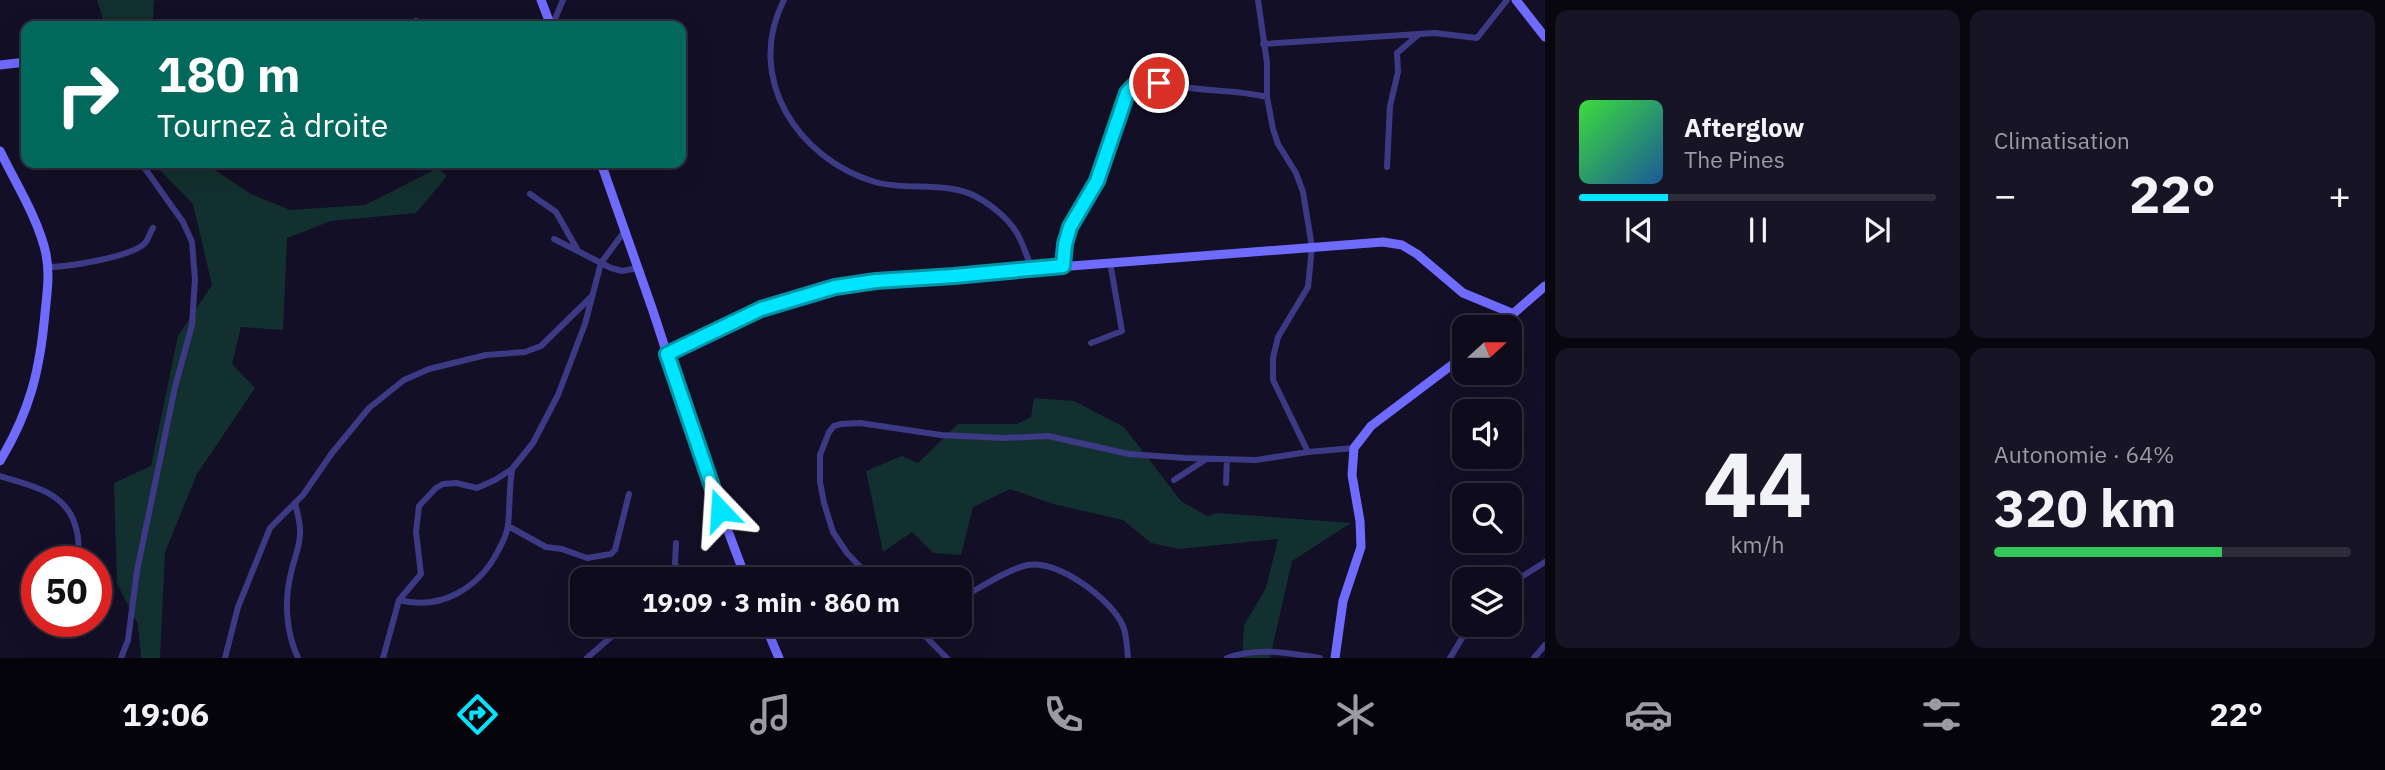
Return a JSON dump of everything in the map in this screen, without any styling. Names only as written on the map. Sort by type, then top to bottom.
[{"type":"main road","points":[[541,0],[549,21]]},
{"type":"main road","points":[[1516,0],[1545,37]]},
{"type":"main road","points":[[0,65],[21,63]]},
{"type":"main road","points":[[0,151],[39,233],[48,267],[48,290],[38,370],[25,415],[0,460]]},
{"type":"main road","points":[[604,168],[704,467],[742,567]]},
{"type":"main road","points":[[667,354],[761,309],[835,287],[876,281],[1110,262],[1383,242],[1402,246],[1429,262],[1463,293],[1514,314],[1545,286]]},
{"type":"main road","points":[[1335,658],[1343,601],[1361,547],[1360,522],[1352,475],[1353,448],[1371,426],[1452,365]]},
{"type":"main road","points":[[770,637],[779,658]]},
{"type":"street","points":[[553,21],[563,0]]},
{"type":"street","points":[[784,0],[771,40],[769,55],[773,78],[778,98],[792,122],[812,147],[841,169],[876,182],[971,194],[1012,226],[1020,237],[1033,269]]},
{"type":"street","points":[[1258,0],[1267,63],[1268,97],[1278,144],[1296,173],[1303,192],[1312,247],[1308,287],[1278,337],[1272,371],[1277,391],[1308,452]]},
{"type":"street","points":[[1263,44],[1450,33],[1477,38],[1507,0]]},
{"type":"street","points":[[1387,167],[1390,106],[1398,72],[1397,53],[1419,34]]},
{"type":"street","points":[[1063,266],[1070,227],[1097,181],[1119,112],[1127,93],[1135,83],[1144,80],[1191,90],[1268,97]]},
{"type":"street","points":[[121,658],[128,640],[137,571],[175,387],[192,325],[195,279],[191,242],[183,222],[145,168]]},
{"type":"street","points":[[530,194],[556,212],[577,249]]},
{"type":"street","points":[[48,267],[80,264],[136,248],[145,243],[153,228]]},
{"type":"street","points":[[383,658],[399,600],[421,574],[416,517],[419,506],[436,488],[450,482],[474,488],[482,487],[512,469],[533,443],[558,395],[585,324],[601,263],[624,232]]},
{"type":"street","points":[[554,239],[622,271],[638,268]]},
{"type":"street","points":[[1091,343],[1113,337],[1122,331],[1110,262]]},
{"type":"street","points":[[225,658],[238,607],[270,528],[295,503],[357,422],[377,402],[404,380],[446,363],[532,350],[552,336],[591,297]]},
{"type":"street","points":[[860,567],[847,553],[828,521],[820,482],[820,455],[824,441],[834,426],[850,422],[941,435],[1004,438],[1048,436],[1129,454],[1256,460],[1353,448]]},
{"type":"street","points":[[1174,480],[1199,462],[1210,458]]},
{"type":"street","points":[[1226,483],[1227,459]]},
{"type":"street","points":[[399,600],[415,605],[432,602],[470,588],[482,576],[494,559],[508,526],[512,469]]},
{"type":"street","points":[[0,476],[55,496],[66,506],[77,530],[79,546]]},
{"type":"street","points":[[508,526],[546,547],[562,549],[587,558],[611,554],[615,550],[629,494]]},
{"type":"street","points":[[295,503],[300,522],[300,542],[290,573],[287,604],[290,637],[298,658]]},
{"type":"street","points":[[676,543],[676,567]]},
{"type":"street","points":[[1522,576],[1545,562]]},
{"type":"street","points":[[972,592],[1027,565],[1050,566],[1081,582],[1117,617],[1126,636],[1128,658]]},
{"type":"street","points":[[587,658],[611,637]]},
{"type":"street","points":[[926,637],[947,658]]},
{"type":"street","points":[[1450,658],[1463,637]]},
{"type":"street","points":[[1534,658],[1545,645]]},
{"type":"street","points":[[1227,658],[1243,652],[1265,650],[1320,658]]},
{"type":"green space","points":[[97,0],[154,0],[153,21],[103,21]]},
{"type":"green space","points":[[158,168],[212,168],[251,194],[290,210],[365,205],[438,168],[447,176],[416,213],[331,221],[287,238],[283,330],[241,327],[232,364],[255,388],[197,474],[165,552],[160,658],[141,658],[138,624],[117,584],[114,483],[151,466],[178,336],[212,285],[193,204]]},
{"type":"green space","points":[[1034,398],[1074,401],[1124,427],[1181,501],[1207,516],[1217,513],[1351,523],[1292,561],[1270,658],[1242,658],[1244,625],[1266,588],[1278,539],[1179,549],[1151,543],[1123,520],[1053,504],[1010,489],[973,507],[961,555],[933,553],[912,532],[883,552],[866,471],[902,456],[918,463],[958,424],[1017,424],[1031,417]]},
{"type":"route","points":[[720,510],[667,354],[761,309],[835,287],[876,281],[1063,266],[1070,227],[1097,181],[1127,93],[1135,83],[1144,80],[1159,83]]}]
